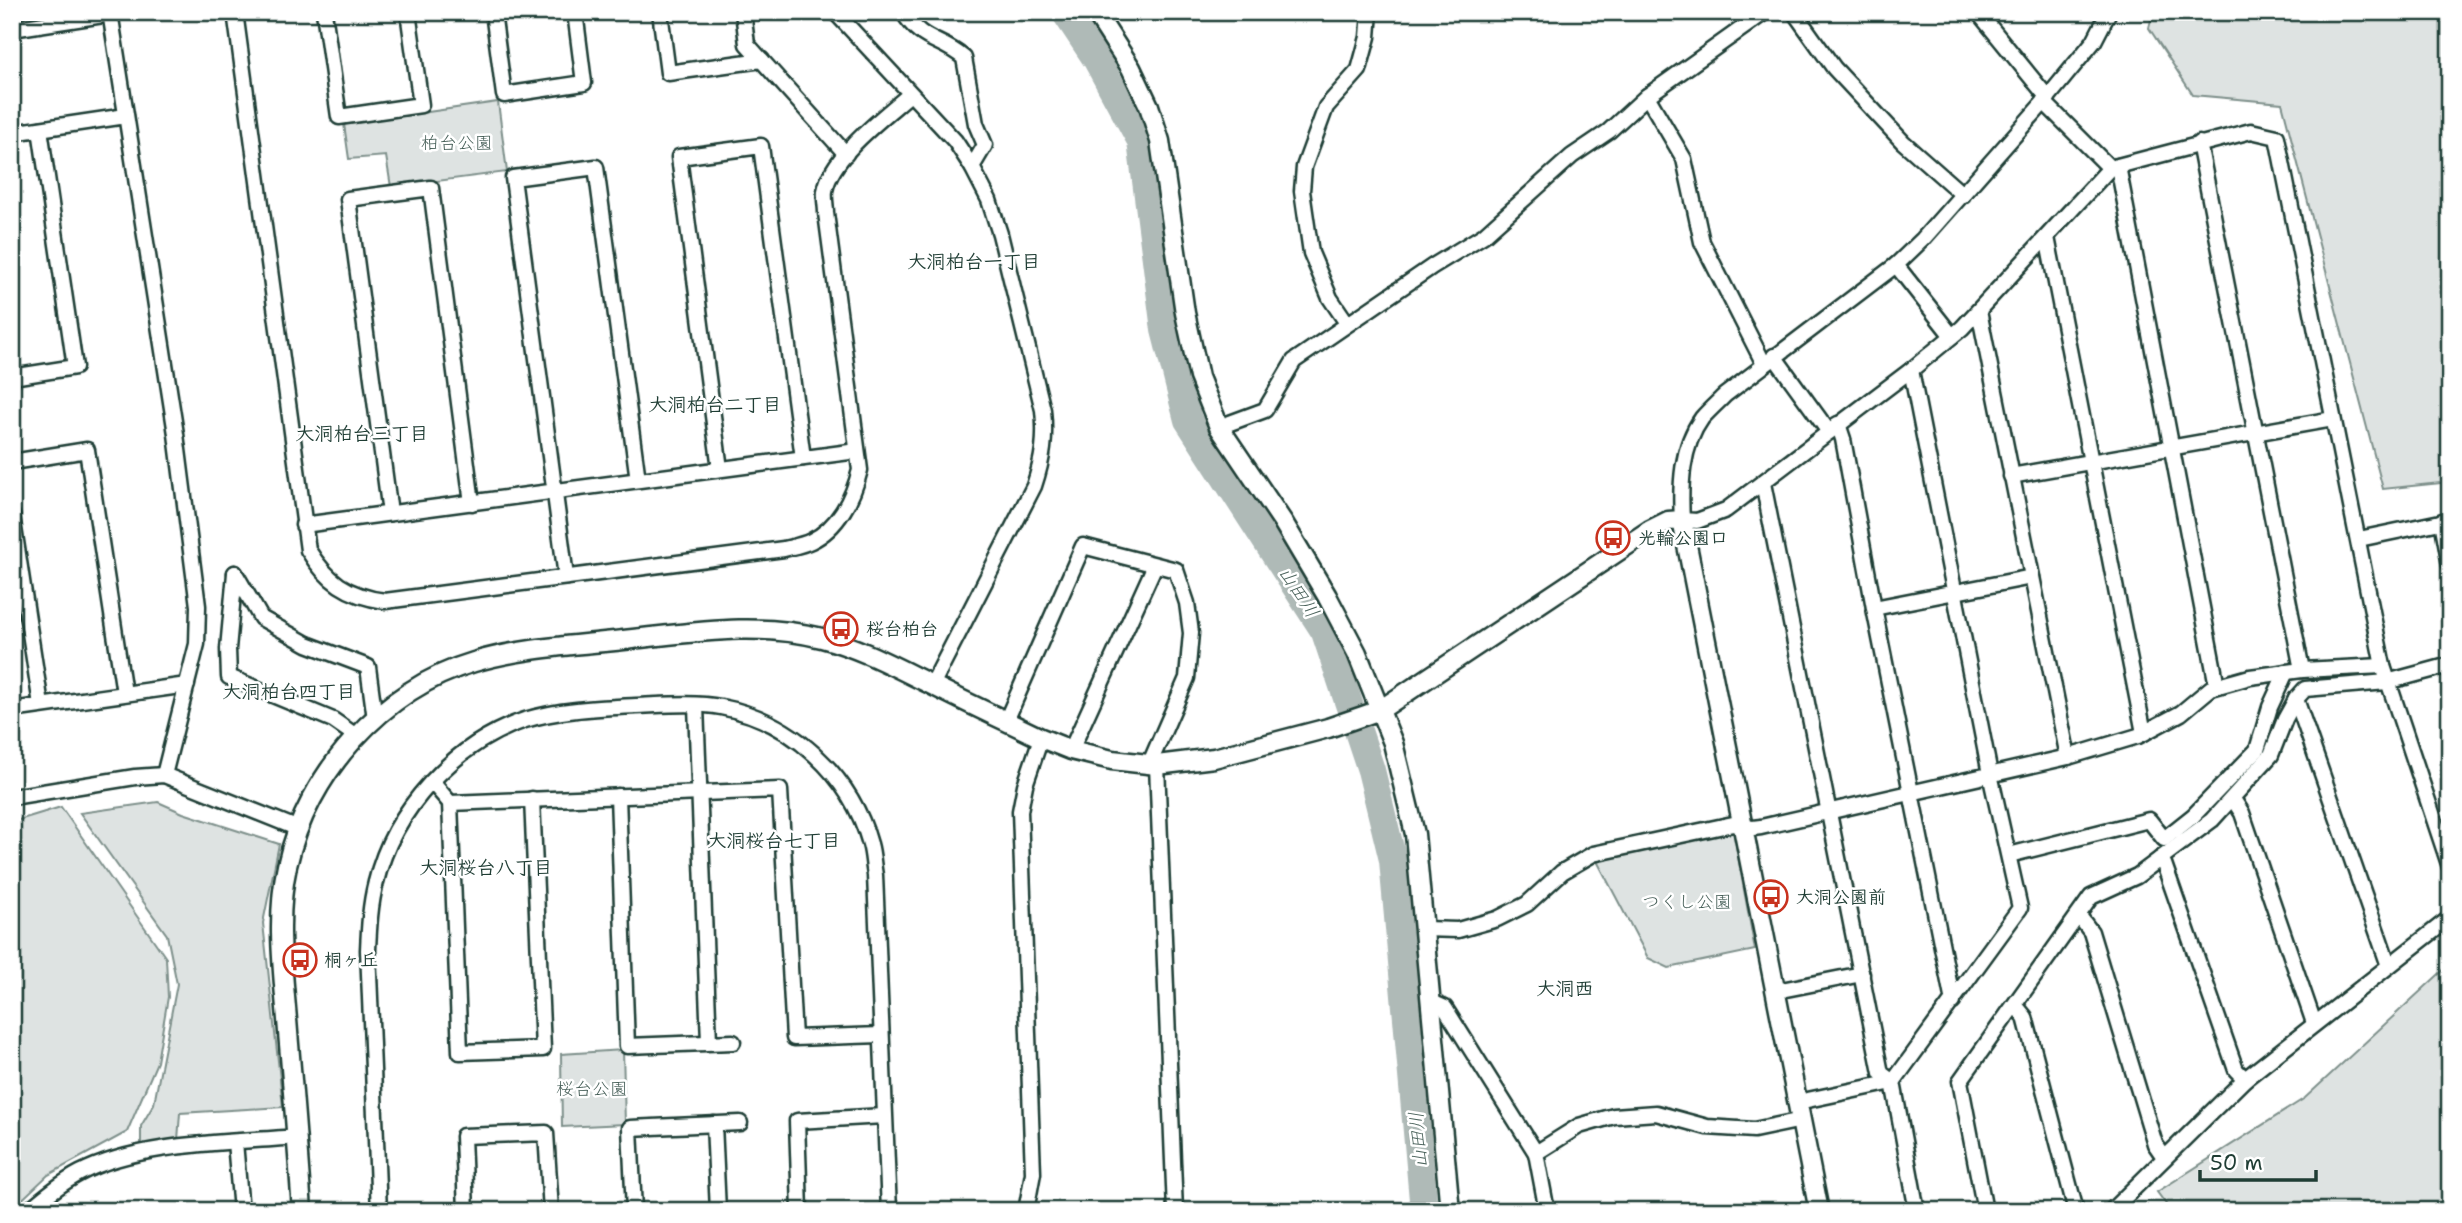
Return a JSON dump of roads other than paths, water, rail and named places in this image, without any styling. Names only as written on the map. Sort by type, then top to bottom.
[{"type":"street","points":[[234,12],[308,550],[321,571],[343,589],[369,599],[385,601],[784,549],[811,541],[829,528],[844,509],[860,470],[825,191],[832,173],[846,154],[910,94]]},
{"type":"street","points":[[324,12],[339,117],[421,105],[408,12]]},
{"type":"street","points":[[493,12],[504,94],[584,83],[575,12]]},
{"type":"street","points":[[660,12],[668,73],[762,60]]},
{"type":"street","points":[[743,12],[747,44],[846,154]]},
{"type":"street","points":[[835,12],[954,141],[972,167],[989,200],[1000,234],[1043,410],[1046,436],[1042,463],[1034,486],[932,685]]},
{"type":"street","points":[[903,12],[919,33],[964,58],[976,124],[985,145],[972,167]]},
{"type":"street","points":[[1095,12],[1131,68],[1149,106],[1160,141],[1185,313],[1199,377],[1219,427],[1283,522],[1327,596],[1357,653],[1393,743],[1415,834],[1450,1211]]},
{"type":"street","points":[[1348,323],[1330,298],[1311,253],[1302,191],[1304,167],[1326,107],[1359,70],[1368,37],[1370,12]]},
{"type":"street","points":[[1219,427],[1265,410],[1294,361],[1484,235],[1572,156],[1609,131],[1647,96],[1765,12]]},
{"type":"street","points":[[1794,12],[1834,68],[1903,142],[1963,195]]},
{"type":"street","points":[[1978,12],[2046,100],[2114,167],[2172,447],[2217,686]]},
{"type":"street","points":[[1819,1211],[1682,520],[1681,488],[1687,451],[1701,420],[1725,395],[1896,265],[1923,239],[2046,100],[2094,41],[2109,12]]},
{"type":"street","points":[[12,29],[110,13],[198,606],[197,644],[164,775]]},
{"type":"street","points":[[1647,96],[1684,159],[1702,242],[1769,360],[1843,439],[1952,1002]]},
{"type":"street","points":[[12,133],[126,116]]},
{"type":"street","points":[[12,377],[75,367],[40,129]]},
{"type":"street","points":[[302,1211],[283,968],[281,910],[287,866],[299,829],[327,773],[356,736],[403,695],[441,674],[474,661],[527,651],[733,628],[786,631],[857,650],[1041,738],[1071,750],[1112,760],[1153,765],[1214,758],[1328,728],[1380,710],[1650,530],[1668,521],[1697,521],[1726,510],[1952,336],[1979,311],[2114,167],[2251,131],[2277,137],[2383,666],[2450,867]]},
{"type":"street","points":[[2199,143],[2302,670]]},
{"type":"street","points":[[720,470],[679,157],[706,153],[761,146],[803,458]]},
{"type":"street","points":[[566,577],[513,178],[596,167],[638,480]]},
{"type":"street","points":[[390,513],[348,199],[431,188],[472,503]]},
{"type":"street","points":[[2047,237],[2144,733]]},
{"type":"street","points":[[1896,265],[1952,336]]},
{"type":"street","points":[[1979,311],[2068,757]]},
{"type":"street","points":[[1536,1153],[1579,1126],[1614,1116],[1656,1114],[1707,1127],[1754,1130],[1800,1111],[1894,1082],[2020,908],[1990,774],[1911,370]]},
{"type":"street","points":[[2011,475],[2333,419]]},
{"type":"street","points":[[12,462],[87,450],[124,693]]},
{"type":"street","points":[[303,525],[857,451]]},
{"type":"street","points":[[1763,483],[1881,1073],[1894,1082],[1917,1211]]},
{"type":"street","points":[[12,514],[41,705]]},
{"type":"street","points":[[2359,539],[2446,520],[2450,565]]},
{"type":"street","points":[[1006,721],[1083,546],[1176,570],[1187,603],[1191,634],[1187,678],[1153,765],[1175,1211]]},
{"type":"street","points":[[1071,750],[1155,565]]},
{"type":"street","points":[[356,736],[333,720],[229,677],[228,649],[235,573],[261,618],[307,644],[368,667],[375,719]]},
{"type":"street","points":[[1874,608],[2032,577]]},
{"type":"street","points":[[1985,1211],[1960,1081],[2091,898],[2137,876],[2212,820],[2270,755],[2296,699],[2305,689],[2387,682],[2450,665]]},
{"type":"street","points":[[1423,929],[1458,930],[1497,919],[1527,904],[1562,872],[1593,855],[1733,824],[1753,828],[2068,757],[2144,733],[2181,713],[2211,688],[2250,677],[2302,670],[2383,666]]},
{"type":"street","points":[[2009,855],[2149,820],[2164,839],[2193,816],[2257,750],[2270,707],[2286,672]]},
{"type":"street","points":[[12,710],[187,685]]},
{"type":"street","points":[[2296,699],[2389,965]]},
{"type":"street","points":[[696,706],[709,1042]]},
{"type":"street","points":[[379,1211],[368,950],[369,916],[376,880],[386,850],[402,820],[432,782],[459,756],[487,737],[526,720],[585,708],[696,706],[720,707],[756,718],[789,734],[813,753],[842,783],[870,845],[875,875],[888,1211]]},
{"type":"street","points":[[1026,1211],[1033,1173],[1019,839],[1025,785],[1041,738]]},
{"type":"street","points":[[12,797],[135,777],[164,775],[299,829]]},
{"type":"street","points":[[432,782],[450,803],[460,1052],[543,1049],[533,799]]},
{"type":"street","points":[[450,803],[780,790],[793,1038],[881,1035]]},
{"type":"street","points":[[618,796],[627,1045],[733,1042]]},
{"type":"street","points":[[2233,799],[2242,813],[2314,1023]]},
{"type":"street","points":[[2160,859],[2235,1070],[2245,1079]]},
{"type":"street","points":[[2079,916],[2091,932],[2155,1144],[2164,1157]]},
{"type":"street","points":[[2111,1211],[2245,1079],[2450,918]]},
{"type":"street","points":[[1776,991],[1862,974]]},
{"type":"street","points":[[1429,1001],[1445,1008],[1536,1153],[1547,1211]]},
{"type":"street","points":[[2016,1006],[2025,1017],[2076,1211]]},
{"type":"street","points":[[800,1211],[797,1121],[884,1116]]},
{"type":"street","points":[[634,1211],[630,1128],[740,1123]]},
{"type":"street","points":[[714,1124],[718,1211]]},
{"type":"street","points":[[466,1211],[463,1136],[546,1133],[551,1211]]},
{"type":"street","points":[[28,1211],[49,1193],[80,1173],[115,1158],[155,1150],[296,1137]]},
{"type":"street","points":[[236,1142],[241,1211]]},
{"type":"waterway","name":"山田川","points":[[1065,12],[1097,60],[1141,141],[1165,330],[1188,420],[1325,632],[1371,770],[1393,860],[1424,1211]]},
{"type":"place","name":"光輪公園口","points":[[1613,538]]},
{"type":"place","name":"桜台柏台","points":[[841,629]]},
{"type":"place","name":"大洞公園前","points":[[1771,897]]},
{"type":"place","name":"桐ヶ丘","points":[[300,960]]},
{"type":"district","name":"大洞柏台一丁目","points":[[974,261]]},
{"type":"district","name":"大洞柏台二丁目","points":[[715,404]]},
{"type":"district","name":"大洞柏台三丁目","points":[[362,433]]},
{"type":"district","name":"大洞柏台四丁目","points":[[289,691]]},
{"type":"district","name":"大洞桜台七丁目","points":[[774,840]]},
{"type":"district","name":"大洞桜台八丁目","points":[[486,867]]},
{"type":"district","name":"大洞西","points":[[1565,988]]},
{"type":"park label","name":"柏台公園","points":[[457,143]]},
{"type":"park label","name":"つくし公園","points":[[1687,902]]},
{"type":"park label","name":"桜台公園","points":[[592,1089]]}]
